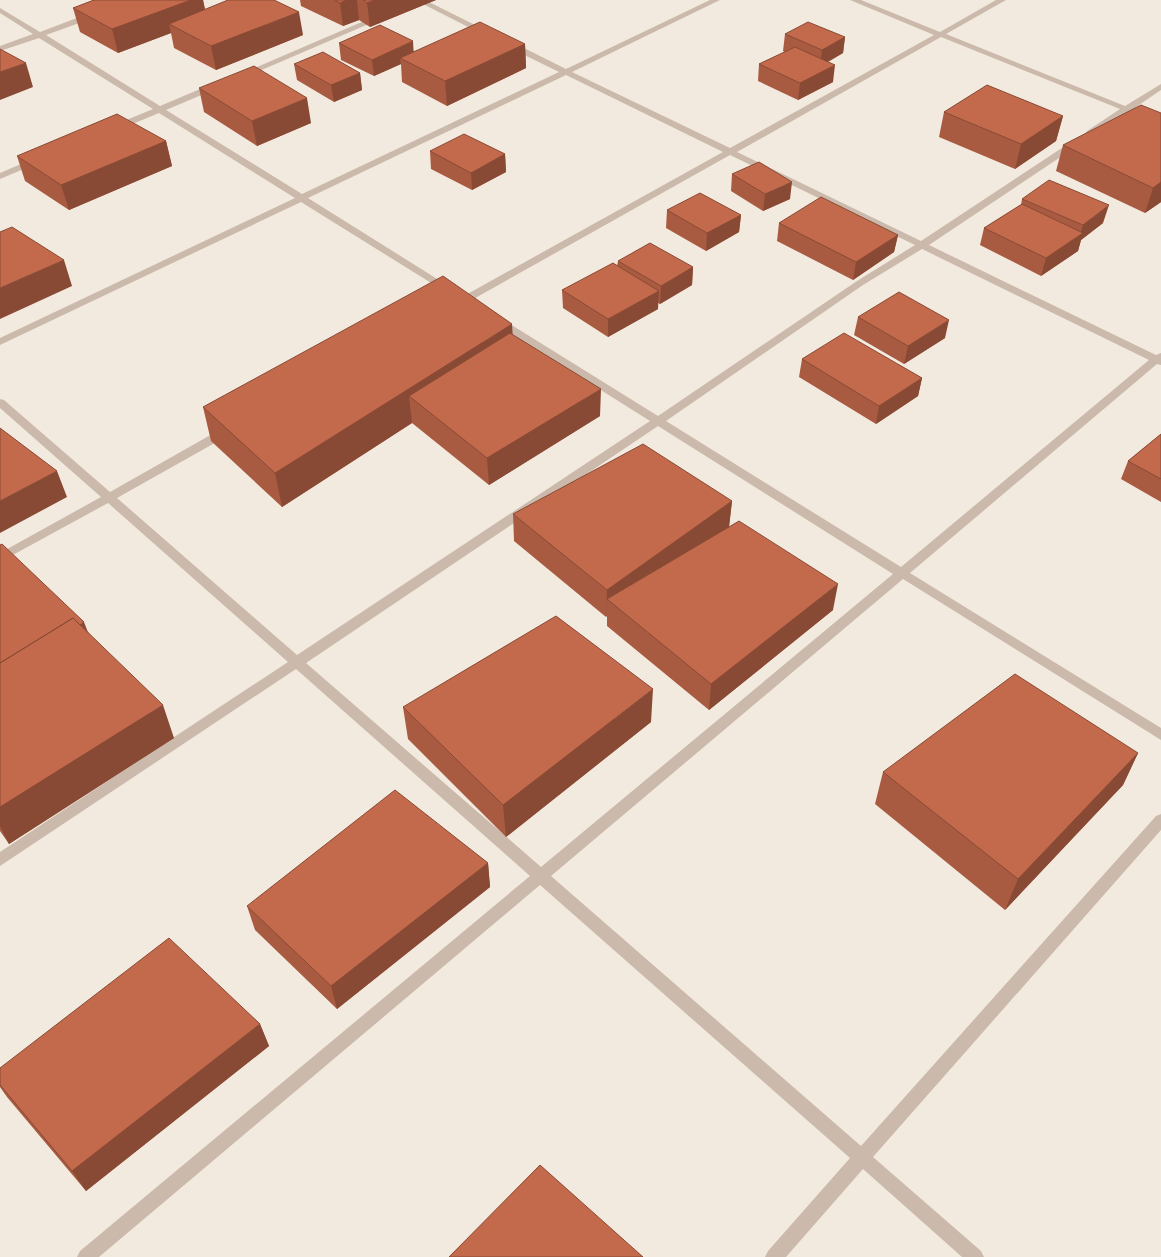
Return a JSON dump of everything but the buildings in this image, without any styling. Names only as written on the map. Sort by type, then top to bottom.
[{"type":"street","points":[[0,342],[716,0]]},
{"type":"street","points":[[854,0],[1161,123]]},
{"type":"street","points":[[446,309],[468,302],[730,152],[1002,0]]},
{"type":"street","points":[[86,1257],[1160,359],[922,246],[502,40],[418,1]]},
{"type":"street","points":[[0,10],[468,302]]},
{"type":"street","points":[[0,49],[105,10]]},
{"type":"street","points":[[232,79],[394,12]]},
{"type":"street","points":[[106,132],[223,83]]},
{"type":"street","points":[[0,860],[658,421],[860,283],[922,246],[1161,86]]},
{"type":"street","points":[[0,176],[44,157]]},
{"type":"street","points":[[489,316],[1161,736]]},
{"type":"street","points":[[0,402],[975,1257]]},
{"type":"street","points":[[0,558],[238,425]]},
{"type":"street","points":[[774,1257],[1161,820]]}]
